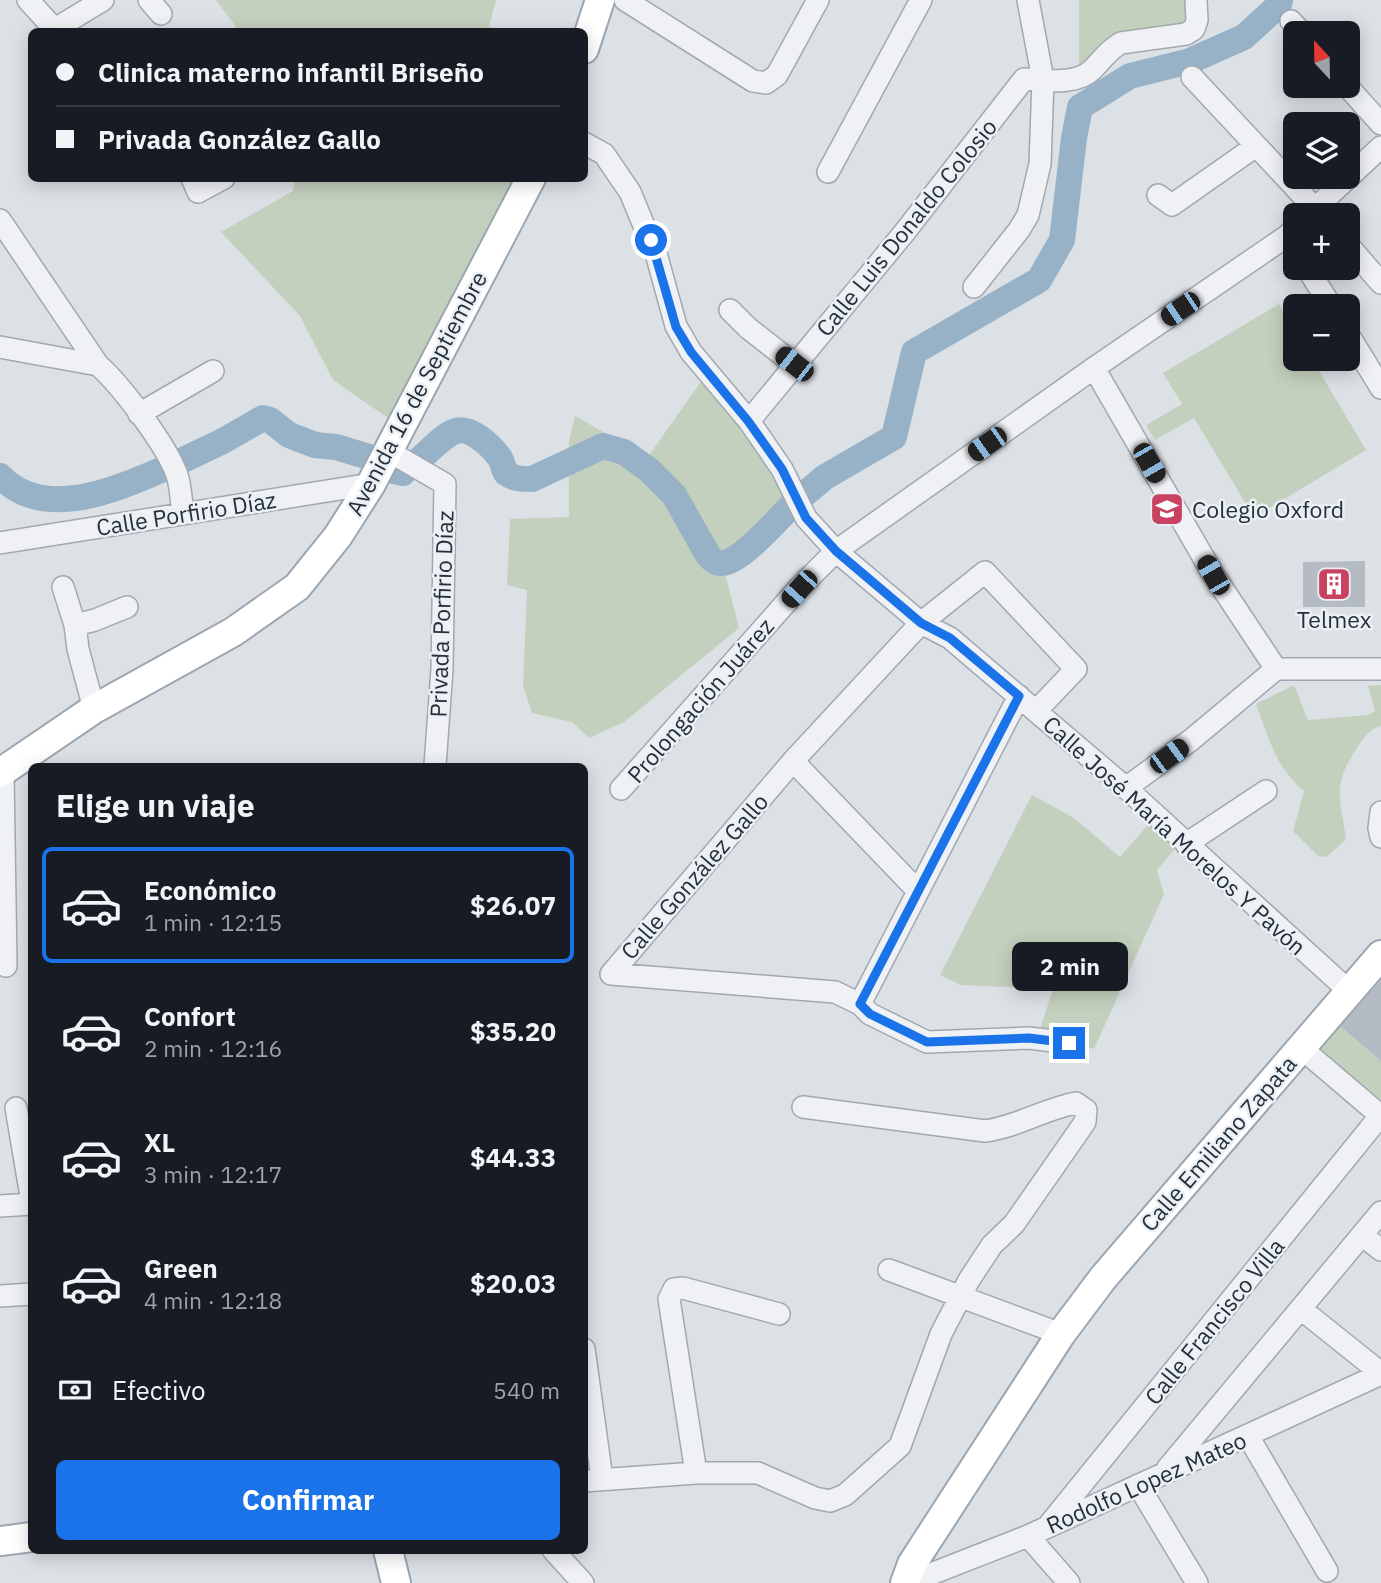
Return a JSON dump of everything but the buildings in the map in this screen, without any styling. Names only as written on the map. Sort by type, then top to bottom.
[{"type":"main road","points":[[588,37],[600,0]]},
{"type":"main road","name":"Avenida 16 de Septiembre","points":[[1,772],[94,709],[233,632],[297,587],[338,536],[390,452],[529,182]]},
{"type":"main road","name":"Calle Emiliano Zapata","points":[[900,1580],[1060,1334],[1102,1278],[1381,955]]},
{"type":"main road","points":[[0,1541],[28,1538]]},
{"type":"main road","points":[[389,1554],[396,1583]]},
{"type":"street","points":[[28,0],[54,28]]},
{"type":"street","points":[[59,28],[103,0]]},
{"type":"street","points":[[625,0],[753,81],[766,83],[777,75],[818,0]]},
{"type":"street","points":[[828,172],[921,0]]},
{"type":"street","points":[[974,287],[1028,215],[1040,164],[1043,80],[1028,0]]},
{"type":"street","name":"Calle Luis Donaldo Colosio","points":[[748,421],[904,233],[1024,79],[1069,80],[1082,77],[1092,71],[1111,48],[1121,43],[1186,34],[1194,29],[1196,0]]},
{"type":"street","points":[[1192,77],[1306,203]]},
{"type":"street","points":[[1358,98],[1381,124]]},
{"type":"street","points":[[588,145],[604,154],[631,192],[657,257],[676,327],[704,369],[748,421]]},
{"type":"street","points":[[1158,195],[1172,205],[1256,146]]},
{"type":"street","points":[[1325,203],[1381,147]]},
{"type":"street","points":[[0,220],[98,365],[139,414],[177,474],[183,513]]},
{"type":"street","name":"Prolongación Juárez","points":[[621,789],[836,551],[1094,368],[1283,244]]},
{"type":"street","points":[[1360,259],[1381,283]]},
{"type":"street","points":[[730,310],[748,328],[794,364]]},
{"type":"street","points":[[0,346],[98,365]]},
{"type":"street","points":[[1360,354],[1381,388]]},
{"type":"street","points":[[1094,368],[1213,575],[1276,669]]},
{"type":"street","points":[[139,414],[213,371]]},
{"type":"street","name":"Calle José María Morelos Y Pavón","points":[[748,421],[782,469],[806,518],[836,551],[921,623],[950,638],[1019,696],[1126,788],[1349,991]]},
{"type":"street","name":"Privada Porfirio Díaz","points":[[390,452],[445,484],[442,669],[435,763]]},
{"type":"street","name":"Calle Porfirio Díaz","points":[[0,543],[371,484]]},
{"type":"street","name":"Calle González Gallo","points":[[860,1004],[835,992],[611,974],[793,761],[921,623],[985,572],[1076,669],[1036,711]]},
{"type":"street","points":[[63,587],[75,625],[78,649],[94,709]]},
{"type":"street","points":[[75,625],[127,607]]},
{"type":"street","points":[[1126,788],[1191,740],[1276,669],[1381,669]]},
{"type":"street","points":[[1019,696],[860,1004],[870,1014],[927,1042],[1029,1038],[1069,1043]]},
{"type":"street","points":[[793,761],[917,890]]},
{"type":"street","points":[[1,772],[6,967]]},
{"type":"street","points":[[1186,844],[1266,791]]},
{"type":"street","points":[[1381,812],[1378,828],[1381,837]]},
{"type":"street","points":[[1300,1047],[1381,1116]]},
{"type":"street","points":[[588,1407],[593,1480],[696,1473],[758,1473],[815,1498],[830,1501],[845,1495],[900,1446],[941,1334],[960,1296],[992,1245],[1014,1224],[1086,1122],[1086,1110],[1076,1104],[1060,1106],[1001,1129],[985,1130],[803,1107]]},
{"type":"street","points":[[16,1108],[28,1179]]},
{"type":"street","name":"Calle Francisco Villa","points":[[1048,1526],[1381,1116]]},
{"type":"street","points":[[0,1206],[28,1203]]},
{"type":"street","points":[[1163,1473],[1381,1212]]},
{"type":"street","points":[[1362,1235],[1381,1250]]},
{"type":"street","points":[[889,1270],[1060,1334]]},
{"type":"street","points":[[696,1473],[668,1299],[674,1289],[683,1288],[779,1314]]},
{"type":"street","points":[[0,1296],[28,1294]]},
{"type":"street","points":[[1301,1309],[1381,1373]]},
{"type":"street","name":"Rodolfo Lopez Mateo","points":[[900,1580],[1028,1536],[1381,1373]]},
{"type":"street","points":[[1248,1436],[1327,1571]]},
{"type":"street","points":[[1138,1485],[1196,1583]]},
{"type":"street","points":[[1028,1536],[1069,1583]]},
{"type":"street","points":[[557,1554],[583,1583]]},
{"type":"green space","points":[[216,0],[496,0],[489,27],[492,28],[237,28]]},
{"type":"green space","points":[[1079,0],[1185,0],[1186,23],[1184,28],[1109,37],[1086,65],[1079,67]]},
{"type":"green space","points":[[294,182],[518,182],[388,418],[333,380],[300,316],[221,232],[293,191]]},
{"type":"green space","points":[[1279,304],[1283,311],[1283,371],[1319,371],[1366,450],[1254,517],[1194,418],[1155,440],[1146,425],[1182,404],[1163,373]]},
{"type":"green space","points":[[702,380],[773,464],[796,512],[725,573],[739,628],[624,722],[589,738],[572,722],[532,713],[523,686],[527,590],[507,585],[510,519],[569,517],[569,441],[575,416],[648,457]]},
{"type":"green space","points":[[1294,685],[1308,720],[1368,715],[1375,711],[1368,686],[1381,685],[1381,726],[1370,731],[1362,741],[1349,761],[1341,782],[1340,802],[1346,839],[1327,857],[1318,856],[1293,831],[1304,791],[1279,762],[1256,704]]},
{"type":"green space","points":[[1032,795],[1074,818],[1120,857],[1149,824],[1175,849],[1157,870],[1164,894],[1094,1049],[1039,1033],[1053,989],[961,985],[940,975]]},
{"type":"green space","points":[[1340,1026],[1381,1061],[1381,1098],[1378,1102],[1318,1050]]},
{"type":"waterway","points":[[806,493],[825,477],[894,437],[914,352],[1039,280],[1062,240],[1080,107],[1130,76],[1190,61],[1244,37],[1279,5],[1280,0]]},
{"type":"waterway","points":[[179,462],[263,418],[270,420],[289,435],[315,445],[336,447],[369,457]]},
{"type":"waterway","points":[[421,458],[446,436],[462,430],[487,443],[500,458],[506,473],[519,478],[532,479],[603,446],[624,452],[649,470],[674,495],[708,555],[720,563],[730,561],[749,548],[792,505]]},
{"type":"waterway","points":[[394,471],[403,473],[410,465]]},
{"type":"waterway","points":[[0,476],[18,490],[38,497],[60,499],[105,491],[168,467]]},
{"type":"place","name":"Colegio Oxford","points":[[1167,509]]},
{"type":"place","name":"Telmex","points":[[1334,584]]},
{"type":"route","points":[[651,240],[676,327],[691,352],[748,421],[782,469],[806,518],[836,551],[921,623],[950,638],[1019,696],[860,1004],[870,1014],[927,1042],[1029,1038],[1069,1043]]}]
